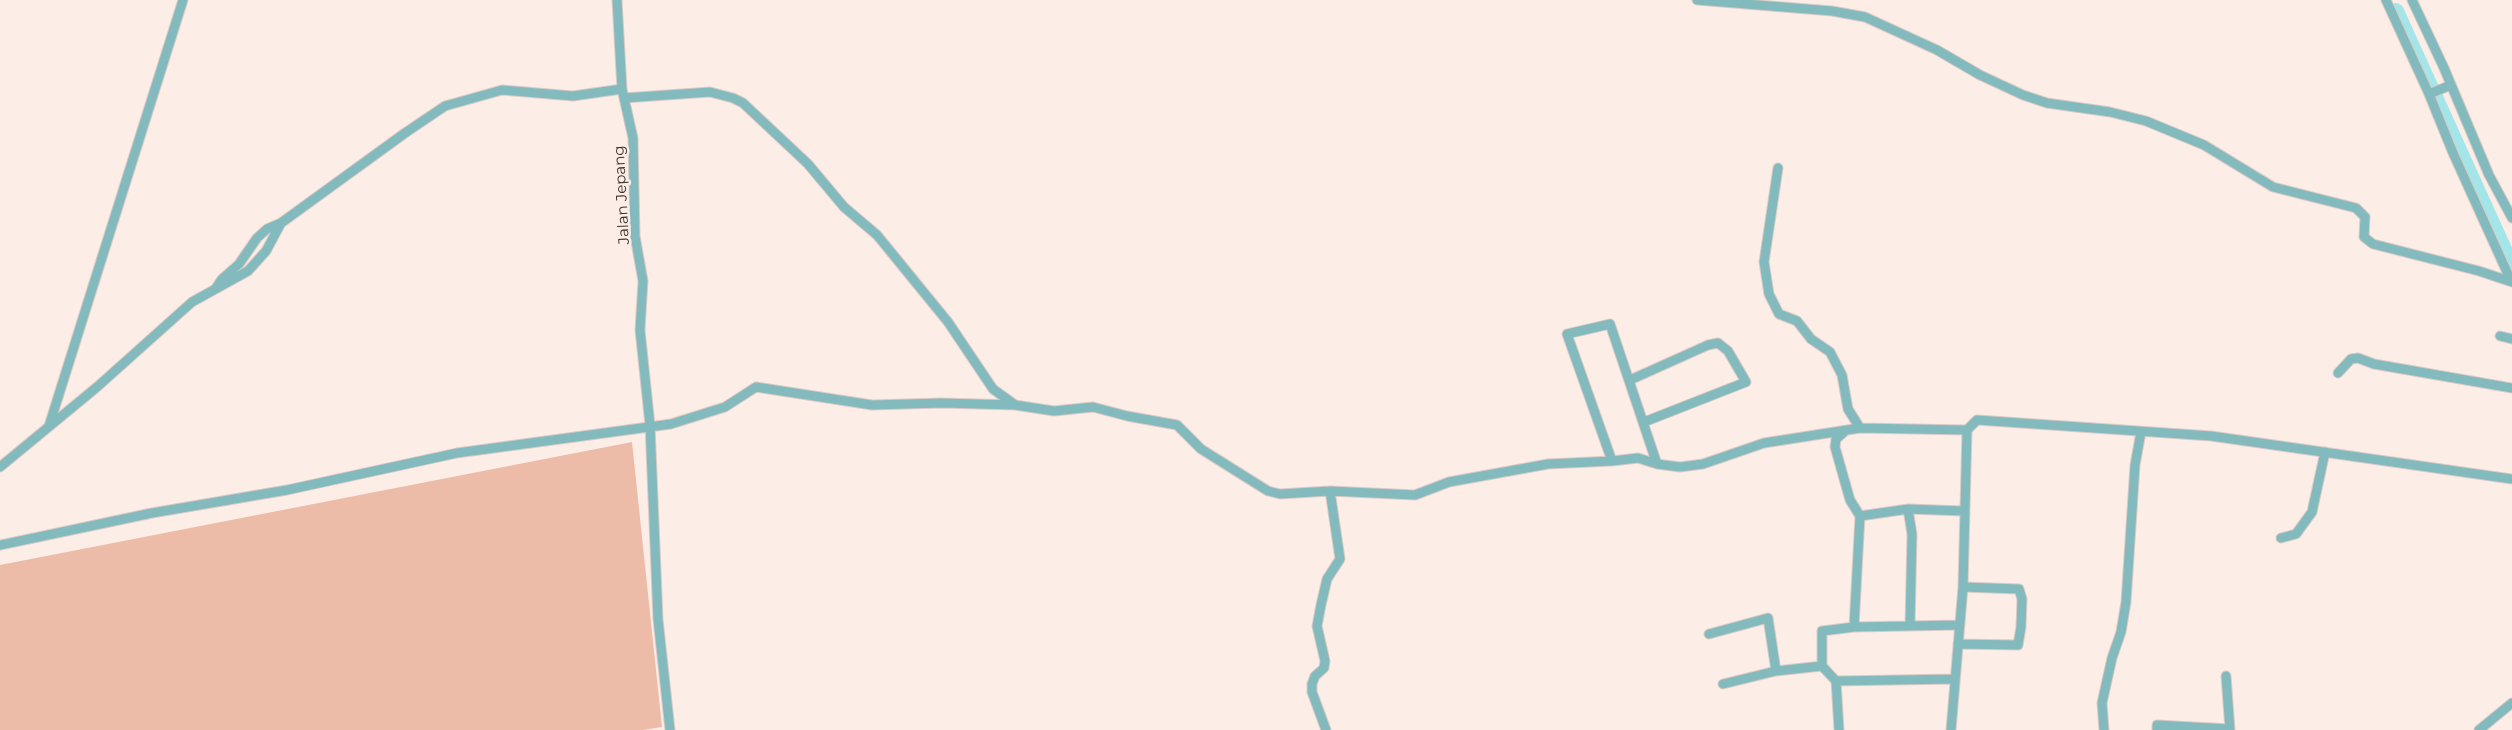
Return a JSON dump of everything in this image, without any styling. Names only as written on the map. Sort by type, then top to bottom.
[{"type":"street","points":[[49,426],[183,0]]},
{"type":"street","name":"Jalan Jepang","points":[[616,0],[623,94],[633,138],[635,236],[643,281],[640,330],[650,425],[658,620],[670,730]]},
{"type":"street","points":[[1697,0],[1832,11],[1864,17],[1936,50],[1980,75],[2022,95],[2047,103],[2110,112],[2146,122],[2204,145],[2273,187],[2356,208],[2365,217],[2364,236],[2373,244],[2512,281]]},
{"type":"street","points":[[2386,0],[2490,175],[2512,218]]},
{"type":"street","points":[[2412,0],[2440,90],[2453,153],[2512,281]]},
{"type":"street","points":[[216,288],[222,279],[239,264],[256,238],[267,229],[281,223],[445,106],[502,90],[573,96],[710,92],[733,98],[743,103],[808,164],[844,207],[877,234],[917,282],[970,352],[993,389],[1015,405]]},
{"type":"street","points":[[1778,168],[1764,262],[1769,294],[1779,314],[1798,321],[1811,339],[1830,352],[1842,375],[1848,409],[1860,428]]},
{"type":"street","points":[[0,467],[192,302],[216,288],[238,279],[248,271],[266,251],[281,223]]},
{"type":"street","points":[[1612,461],[1567,334],[1610,324],[1657,464]]},
{"type":"street","points":[[2500,336],[2512,339]]},
{"type":"street","points":[[1630,380],[1708,345],[1718,343],[1728,351],[1746,382],[1644,422]]},
{"type":"street","points":[[2338,373],[2351,359],[2358,358],[2374,364],[2512,388]]},
{"type":"street","points":[[0,544],[287,490],[457,454],[650,425],[670,424],[725,407],[756,386],[872,404],[1015,405],[1054,411],[1093,407],[1127,416],[1177,425],[1201,449],[1268,490],[1280,494],[1330,491],[1415,495],[1449,482],[1548,464],[1638,458],[1657,464],[1680,467],[1702,464],[1764,444],[1860,428],[1966,430],[1977,420],[2211,436],[2512,479]]},
{"type":"street","points":[[1951,730],[1962,587],[1966,430]]},
{"type":"street","points":[[1844,432],[1836,439],[1835,447],[1850,500],[1860,516],[1854,627]]},
{"type":"street","points":[[2104,730],[2102,703],[2121,632],[2126,602],[2135,465],[2141,432]]},
{"type":"street","points":[[2280,538],[2296,534],[2312,512],[2325,452]]},
{"type":"street","points":[[1326,730],[1312,692],[1312,684],[1315,676],[1324,668],[1325,661],[1317,626],[1327,579],[1340,558],[1330,491]]},
{"type":"street","points":[[1860,516],[1908,509],[1964,511]]},
{"type":"street","points":[[1908,509],[1912,534],[1910,625]]},
{"type":"street","points":[[1958,644],[2018,645],[2021,627],[2022,598],[2019,589],[1962,587]]},
{"type":"street","points":[[1709,634],[1768,618],[1776,671]]},
{"type":"street","points":[[1839,730],[1836,681],[1822,666],[1822,631],[1854,627],[1960,625]]},
{"type":"street","points":[[1723,684],[1776,671],[1822,666]]},
{"type":"street","points":[[2157,730],[2157,725],[2230,729],[2226,676]]},
{"type":"street","points":[[1836,681],[1955,679]]},
{"type":"street","points":[[2479,730],[2512,703]]},
{"type":"shaded area","points":[[632,442],[662,727],[643,730],[0,730],[0,565]]},
{"type":"waterway","points":[[2396,11],[2512,267]]}]
